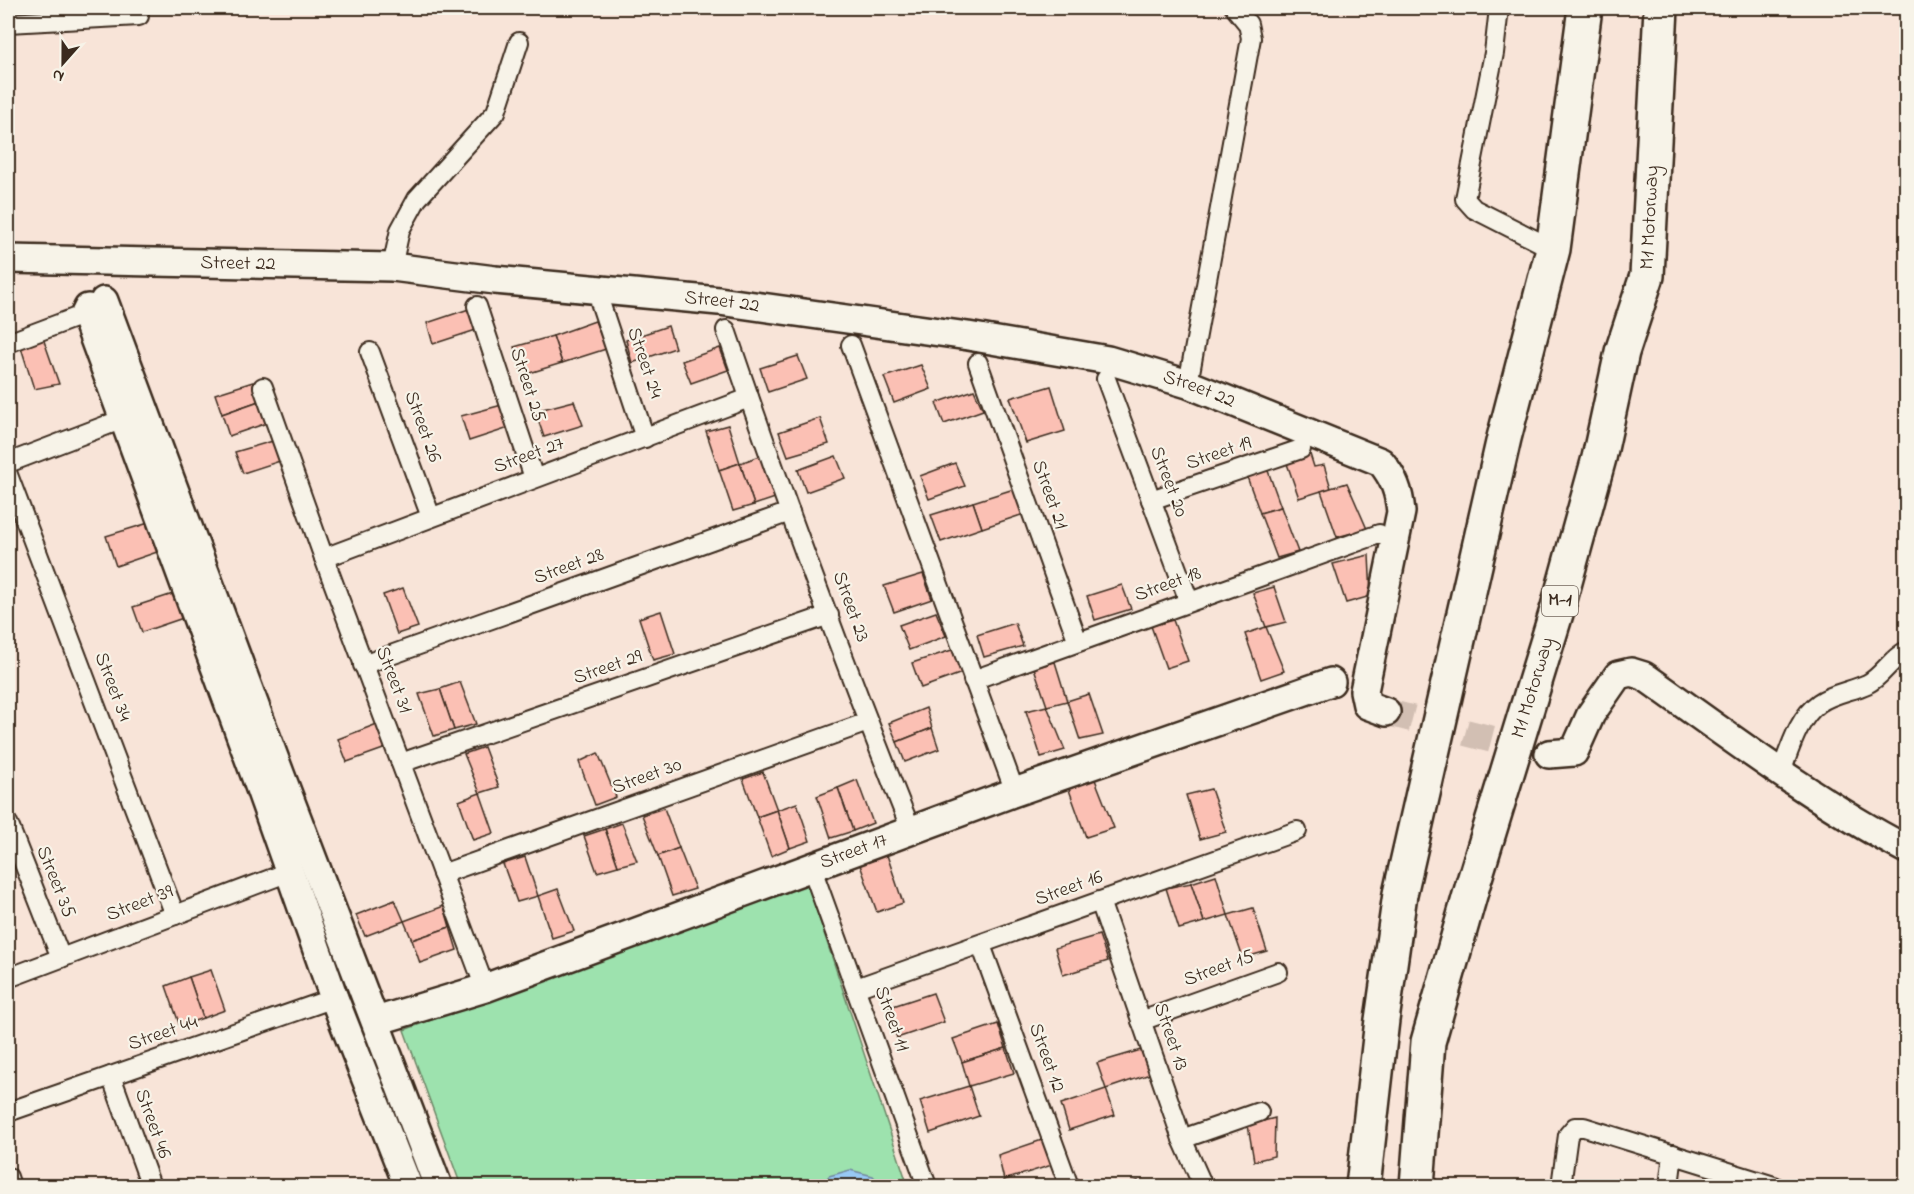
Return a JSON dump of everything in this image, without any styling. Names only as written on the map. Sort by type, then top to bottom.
[{"type":"highway","points":[[1363,1186],[1382,1020],[1400,894],[1504,438],[1553,249],[1585,8]]},
{"type":"highway","name":"M1 Motorway","points":[[1417,1186],[1428,1042],[1474,881],[1558,607],[1599,458],[1622,352],[1647,276],[1661,8]]},
{"type":"street","points":[[1188,384],[1251,38],[1248,24],[1235,8]]},
{"type":"street","points":[[1498,8],[1494,53],[1466,199],[1474,209],[1553,249]]},
{"type":"street","points":[[8,23],[139,16]]},
{"type":"street","points":[[392,267],[400,230],[417,199],[496,112],[519,42]]},
{"type":"street","name":"Street 22","points":[[8,258],[392,267],[495,280],[718,301],[968,336],[1108,360],[1188,384],[1381,462],[1399,491],[1401,512],[1364,691],[1367,705],[1386,712]]},
{"type":"street","name":"Street 24","points":[[600,302],[645,438]]},
{"type":"street","name":"Street 25","points":[[477,306],[534,478]]},
{"type":"street","points":[[8,343],[92,308]]},
{"type":"street","points":[[92,308],[123,419],[270,781],[376,1021],[438,1186]]},
{"type":"street","points":[[92,308],[270,781],[289,872],[334,998],[408,1186]]},
{"type":"street","name":"Street 23","points":[[726,330],[790,512],[911,830]]},
{"type":"street","points":[[851,345],[1015,792]]},
{"type":"street","name":"Street 26","points":[[370,352],[431,517]]},
{"type":"street","name":"Street 21","points":[[978,363],[1078,642]]},
{"type":"street","name":"Street 20","points":[[1106,379],[1189,601]]},
{"type":"street","name":"Street 31","points":[[263,387],[363,665],[485,988]]},
{"type":"street","name":"Street 27","points":[[324,558],[749,398]]},
{"type":"street","points":[[8,463],[123,419]]},
{"type":"street","name":"Street 19","points":[[1151,500],[1301,449]]},
{"type":"street","name":"Street 34","points":[[8,475],[175,915]]},
{"type":"street","name":"Street 28","points":[[363,665],[790,512]]},
{"type":"street","name":"Street 18","points":[[973,680],[1379,534]]},
{"type":"street","name":"Street 29","points":[[400,763],[829,615]]},
{"type":"street","points":[[1781,772],[1808,713],[1820,702],[1868,684],[1894,657],[1906,651]]},
{"type":"street","points":[[1549,754],[1574,752],[1591,714],[1618,675],[1631,672],[1644,676],[1781,772],[1877,834],[1906,849]]},
{"type":"street","name":"Street 17","points":[[376,1021],[485,988],[1015,792],[1331,682]]},
{"type":"street","name":"Street 30","points":[[442,874],[868,722]]},
{"type":"street","name":"Street 35","points":[[8,823],[61,958]]},
{"type":"street","name":"Street 16","points":[[856,988],[1297,831]]},
{"type":"street","name":"Street 11","points":[[811,866],[927,1186]]},
{"type":"street","name":"Street 39","points":[[8,978],[289,872]]},
{"type":"street","name":"Street 13","points":[[1100,901],[1182,1139],[1203,1186]]},
{"type":"street","name":"Street 12","points":[[981,945],[1069,1186]]},
{"type":"street","name":"Street 15","points":[[1141,1021],[1278,972]]},
{"type":"street","name":"Street 44","points":[[8,1112],[334,998]]},
{"type":"street","name":"Street 46","points":[[111,1076],[151,1186]]},
{"type":"street","points":[[1182,1139],[1259,1112]]},
{"type":"street","points":[[1561,1186],[1568,1136],[1575,1127],[1584,1127],[1774,1186]]},
{"type":"street","points":[[1669,1186],[1673,1154]]},
{"type":"street","points":[[8,1177],[11,1186]]},
{"type":"green space","points":[[807,882],[908,1186],[461,1186],[404,1030]]},
{"type":"water","points":[[850,1170],[873,1176],[881,1186],[821,1186],[829,1176]]},
{"type":"building","points":[[469,309],[476,330],[433,344],[427,323]]},
{"type":"building","points":[[595,321],[606,349],[562,363],[553,336]]},
{"type":"building","points":[[668,326],[675,348],[632,363],[626,340]]},
{"type":"building","points":[[553,336],[562,363],[523,375],[514,347]]},
{"type":"building","points":[[43,338],[59,384],[34,389],[20,344]]},
{"type":"building","points":[[720,348],[728,370],[691,383],[682,361]]},
{"type":"building","points":[[798,356],[807,379],[768,392],[760,368]]},
{"type":"building","points":[[921,365],[931,389],[894,403],[884,377]]},
{"type":"building","points":[[253,382],[259,401],[222,414],[215,394]]},
{"type":"building","points":[[1051,386],[1065,431],[1026,443],[1010,398]]},
{"type":"building","points":[[974,390],[983,410],[944,424],[936,403]]},
{"type":"building","points":[[259,401],[267,423],[229,436],[222,414]]},
{"type":"building","points":[[574,401],[583,425],[544,437],[535,411]]},
{"type":"building","points":[[502,405],[509,428],[469,441],[461,416]]},
{"type":"building","points":[[820,418],[829,444],[788,456],[779,432]]},
{"type":"building","points":[[728,425],[740,463],[719,470],[706,431]]},
{"type":"building","points":[[273,441],[280,461],[243,473],[235,452]]},
{"type":"building","points":[[1309,451],[1314,467],[1324,465],[1331,488],[1299,498],[1285,458]]},
{"type":"building","points":[[760,456],[775,498],[754,505],[740,463]]},
{"type":"building","points":[[836,456],[845,478],[806,492],[798,470]]},
{"type":"building","points":[[740,463],[754,505],[733,511],[719,470]]},
{"type":"building","points":[[955,463],[965,486],[929,499],[920,476]]},
{"type":"building","points":[[1267,468],[1281,507],[1260,513],[1246,474]]},
{"type":"building","points":[[1347,483],[1367,529],[1337,537],[1321,491]]},
{"type":"building","points":[[1014,489],[1024,514],[982,528],[973,502]]},
{"type":"building","points":[[973,502],[982,528],[941,542],[931,515]]},
{"type":"building","points":[[1281,507],[1298,552],[1277,558],[1260,513]]},
{"type":"building","points":[[152,522],[163,550],[116,566],[106,536]]},
{"type":"building","points":[[1369,555],[1371,596],[1346,603],[1333,564]]},
{"type":"building","points":[[923,574],[932,599],[894,612],[884,586]]},
{"type":"building","points":[[1122,585],[1131,609],[1095,620],[1087,596]]},
{"type":"building","points":[[1274,587],[1286,622],[1266,627],[1253,593]]},
{"type":"building","points":[[403,588],[418,627],[397,634],[383,595]]},
{"type":"building","points":[[179,592],[189,616],[142,632],[133,607]]},
{"type":"building","points":[[661,611],[675,654],[653,660],[639,618]]},
{"type":"building","points":[[936,612],[946,636],[909,650],[899,625]]},
{"type":"building","points":[[1173,620],[1188,661],[1166,668],[1151,626]]},
{"type":"building","points":[[1015,623],[1023,646],[984,657],[977,635]]},
{"type":"building","points":[[1266,627],[1284,671],[1261,679],[1245,634]]},
{"type":"building","points":[[952,650],[962,673],[921,688],[912,663]]},
{"type":"building","points":[[1055,662],[1067,701],[1047,706],[1034,668]]},
{"type":"building","points":[[460,682],[476,724],[454,730],[440,689]]},
{"type":"building","points":[[440,689],[454,730],[434,736],[419,694]]},
{"type":"building","points":[[1089,694],[1103,735],[1080,740],[1067,701]]},
{"type":"building","points":[[1047,706],[1065,750],[1041,757],[1026,711]]},
{"type":"building","points":[[926,708],[932,728],[897,742],[889,723]]},
{"type":"building","points":[[377,724],[386,748],[347,762],[338,739]]},
{"type":"building","points":[[932,728],[939,749],[905,762],[897,742]]},
{"type":"building","points":[[484,747],[499,787],[480,793],[464,754]]},
{"type":"building","points":[[598,753],[616,797],[595,805],[579,762]]},
{"type":"building","points":[[763,772],[777,810],[757,817],[743,779]]},
{"type":"building","points":[[1094,777],[1114,828],[1086,837],[1068,787]]},
{"type":"building","points":[[857,780],[873,823],[853,831],[838,788]]},
{"type":"building","points":[[838,788],[853,831],[831,838],[817,796]]},
{"type":"building","points":[[1211,789],[1226,832],[1200,839],[1186,795]]},
{"type":"building","points":[[480,793],[494,833],[473,840],[459,801]]},
{"type":"building","points":[[797,803],[810,841],[790,848],[777,810]]},
{"type":"building","points":[[664,808],[679,848],[658,856],[642,815]]},
{"type":"building","points":[[777,810],[790,848],[771,856],[757,817]]},
{"type":"building","points":[[622,823],[637,861],[618,866],[605,829]]},
{"type":"building","points":[[605,829],[618,866],[597,872],[584,836]]},
{"type":"building","points":[[679,848],[695,889],[672,896],[658,856]]},
{"type":"building","points":[[887,855],[903,903],[877,912],[860,865]]},
{"type":"building","points":[[525,857],[538,896],[517,902],[503,864]]},
{"type":"building","points":[[1216,875],[1228,915],[1204,922],[1191,883]]},
{"type":"building","points":[[1191,883],[1204,922],[1179,929],[1166,888]]},
{"type":"building","points":[[558,889],[574,931],[552,938],[538,896]]},
{"type":"building","points":[[395,900],[404,921],[365,936],[356,915]]},
{"type":"building","points":[[444,906],[450,927],[412,940],[404,921]]},
{"type":"building","points":[[1253,908],[1267,951],[1243,958],[1228,915]]},
{"type":"building","points":[[450,927],[457,950],[420,963],[412,940]]},
{"type":"building","points":[[1099,935],[1108,961],[1063,975],[1055,948]]},
{"type":"building","points":[[211,970],[225,1010],[203,1018],[189,977]]},
{"type":"building","points":[[189,977],[203,1018],[180,1026],[166,986]]},
{"type":"building","points":[[933,993],[944,1022],[897,1038],[887,1008]]},
{"type":"building","points":[[998,1024],[1006,1048],[962,1062],[953,1039]]},
{"type":"building","points":[[1006,1048],[1014,1073],[969,1086],[962,1062]]},
{"type":"building","points":[[1141,1050],[1150,1074],[1106,1089],[1097,1063]]},
{"type":"building","points":[[969,1086],[979,1116],[930,1133],[920,1101]]},
{"type":"building","points":[[1106,1089],[1115,1115],[1069,1130],[1061,1104]]},
{"type":"building","points":[[1275,1118],[1274,1156],[1254,1161],[1248,1125]]},
{"type":"building","points":[[1042,1140],[1052,1165],[1004,1180],[998,1155]]},
{"type":"building","points":[[1138,1181],[1140,1186],[1119,1186]]},
{"type":"tunnel","points":[[1386,712],[1549,754]]}]
